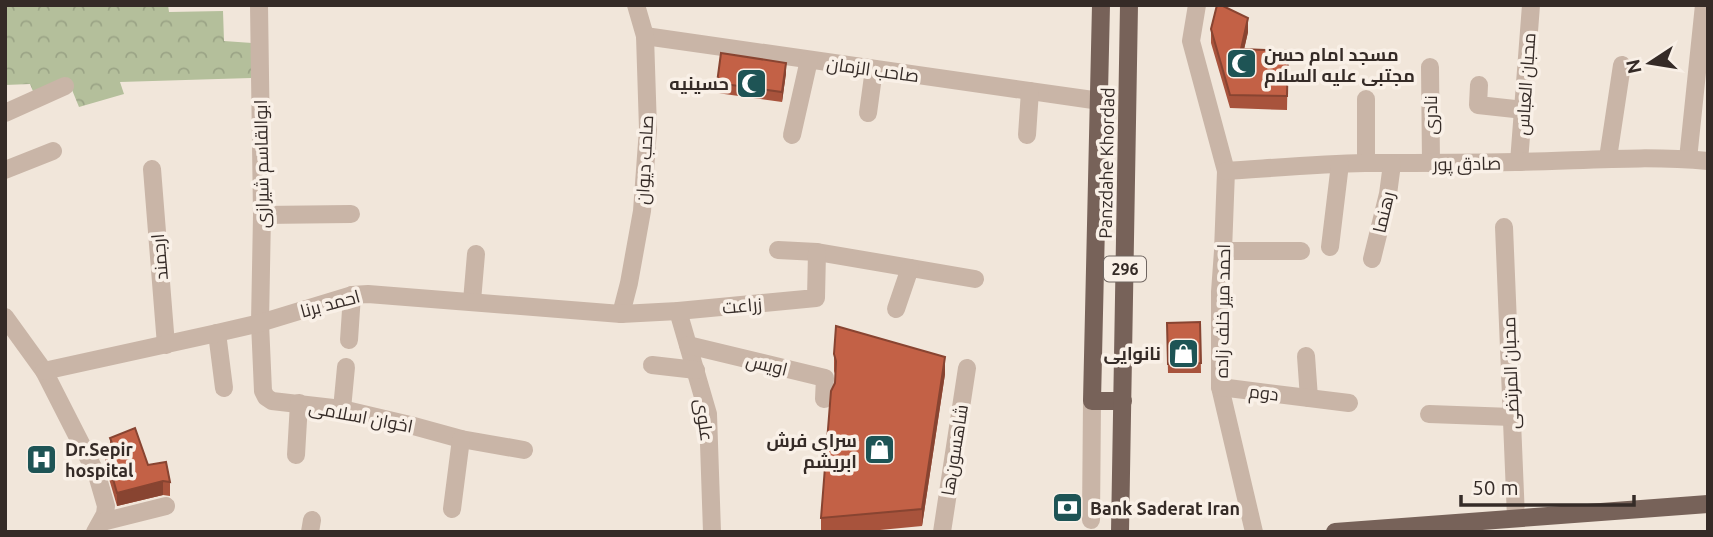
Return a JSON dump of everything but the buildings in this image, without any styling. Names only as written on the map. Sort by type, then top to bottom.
[{"type":"main road","name":"Panzdahe Khordad","points":[[1093,401],[1101,5]]},
{"type":"main road","name":"Panzdahe Khordad","points":[[1120,532],[1129,5]]},
{"type":"main road","points":[[1093,401],[1124,401]]},
{"type":"main road","points":[[1335,532],[1708,504]]},
{"type":"street","name":"ابوالقاسم شیرازی","points":[[259,5],[262,215],[260,323]]},
{"type":"street","name":"صاحب دیوان","points":[[621,314],[629,283],[643,197],[648,128],[645,36],[636,5]]},
{"type":"street","name":"احمد میر خلف زاده","points":[[1196,5],[1191,41],[1226,171],[1220,292],[1220,387],[1254,532]]},
{"type":"street","name":"محبان العباس","points":[[1519,162],[1531,5]]},
{"type":"street","points":[[1688,159],[1704,5]]},
{"type":"street","name":"صاحب الزمان","points":[[645,36],[1100,101]]},
{"type":"street","points":[[792,135],[809,60]]},
{"type":"street","points":[[1608,158],[1622,65]]},
{"type":"street","name":"نادری","points":[[1430,66],[1431,163]]},
{"type":"street","points":[[868,113],[874,69]]},
{"type":"street","points":[[5,113],[65,86]]},
{"type":"street","points":[[1479,86],[1478,105],[1524,110]]},
{"type":"street","points":[[1027,135],[1030,92]]},
{"type":"street","points":[[1366,99],[1366,163]]},
{"type":"street","points":[[5,170],[53,150]]},
{"type":"street","name":"صادق پور","points":[[1226,171],[1366,163],[1519,162],[1608,158],[1708,161]]},
{"type":"street","points":[[1330,247],[1340,164]]},
{"type":"street","name":"رهنما","points":[[1372,259],[1388,194],[1392,164]]},
{"type":"street","name":"ارجمند","points":[[152,169],[166,345]]},
{"type":"street","points":[[262,215],[351,214]]},
{"type":"street","name":"محبان المرتضی","points":[[1504,227],[1516,519]]},
{"type":"street","points":[[778,250],[817,252],[975,279]]},
{"type":"street","points":[[1223,251],[1301,251]]},
{"type":"street","name":"زراعت","points":[[621,314],[816,298],[817,252]]},
{"type":"street","points":[[472,301],[476,254]]},
{"type":"street","points":[[896,309],[910,268]]},
{"type":"street","name":"احمد برنا","points":[[44,371],[260,323],[352,295],[368,293],[621,314]]},
{"type":"street","points":[[349,340],[352,295]]},
{"type":"street","name":"علوی","points":[[678,311],[708,414],[712,532]]},
{"type":"street","points":[[5,317],[44,371],[97,475],[106,506],[98,527]]},
{"type":"street","name":"اخوان اسلامی","points":[[260,323],[263,391],[272,401],[342,410],[461,439],[524,450]]},
{"type":"street","points":[[217,333],[224,388]]},
{"type":"street","name":"اویس","points":[[688,345],[825,378],[824,399]]},
{"type":"street","points":[[1306,356],[1309,398]]},
{"type":"street","points":[[652,365],[695,370]]},
{"type":"street","points":[[342,410],[346,367]]},
{"type":"street","name":"شاهسون‌ها","points":[[942,532],[967,369]]},
{"type":"street","name":"دوم","points":[[1220,387],[1349,403]]},
{"type":"street","points":[[1090,520],[1093,401]]},
{"type":"street","points":[[296,455],[299,403]]},
{"type":"street","points":[[1429,414],[1512,417]]},
{"type":"street","points":[[452,509],[461,439]]},
{"type":"street","points":[[98,527],[166,506]]},
{"type":"green space","points":[[5,5],[168,5],[169,12],[223,11],[224,41],[252,43],[251,78],[120,82],[124,94],[79,107],[68,80],[35,96],[30,84],[5,85]]},
{"type":"place","name":"مسجد امام حسن مجتبی علیه السلام","points":[[1241,64]]},
{"type":"place","name":"حسینیه","points":[[752,83]]},
{"type":"place","name":"نانوایی","points":[[1184,353]]},
{"type":"place","name":"سرای فرش ابریشم","points":[[880,450]]},
{"type":"place","name":"Dr.Sepir hospital","points":[[42,459]]},
{"type":"place","name":"Bank Saderat Iran","points":[[1067,508]]}]
